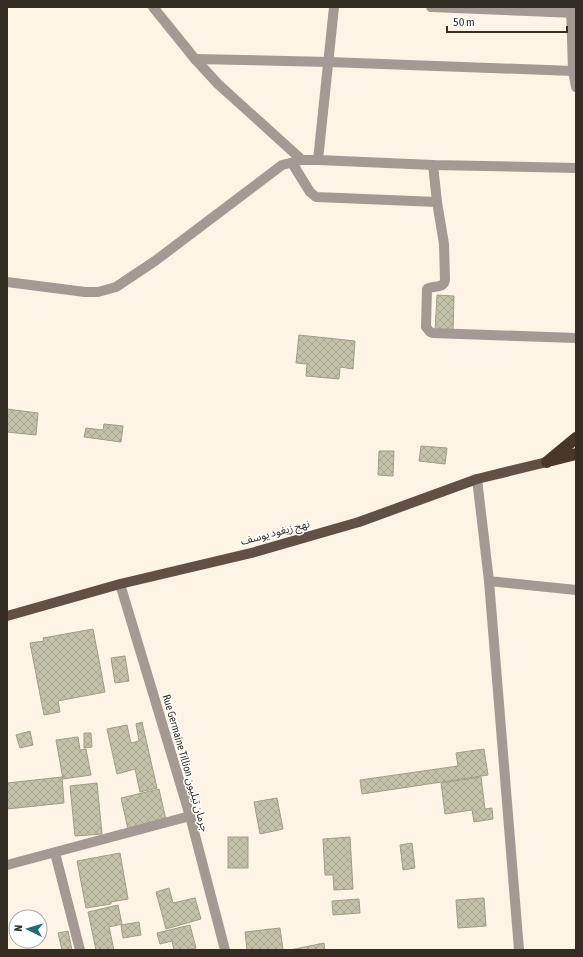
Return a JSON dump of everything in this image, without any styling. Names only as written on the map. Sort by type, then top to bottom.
[{"type":"highway","name":"نهج زيغود يوسف","points":[[547,462],[576,438]]},
{"type":"highway","name":"نهج زيغود يوسف","points":[[547,462],[576,454]]},
{"type":"main road","name":"نهج زيغود يوسف","points":[[7,616],[120,584],[255,552],[359,522],[476,479],[547,462]]},
{"type":"street","points":[[153,7],[195,59],[218,84],[302,160]]},
{"type":"street","points":[[318,160],[334,7]]},
{"type":"street","points":[[431,7],[573,11],[574,71],[576,87]]},
{"type":"street","points":[[195,59],[329,62],[574,71]]},
{"type":"street","points":[[7,282],[85,292],[98,292],[116,287],[155,261],[236,199],[287,164],[302,160],[576,168]]},
{"type":"street","points":[[287,164],[314,196],[437,202]]},
{"type":"street","points":[[433,165],[444,244],[445,280],[442,286],[430,287],[427,289],[426,327],[430,332],[576,338]]},
{"type":"street","points":[[476,479],[489,581],[519,950]]},
{"type":"street","points":[[489,581],[576,590]]},
{"type":"street","name":"Rue Germaine Tillion جرمان تيليون","points":[[120,584],[190,816],[225,950]]},
{"type":"street","points":[[7,865],[190,816]]},
{"type":"street","points":[[55,853],[80,950]]},
{"type":"building","points":[[437,295],[454,296],[453,332],[435,331]]},
{"type":"building","points":[[299,335],[355,341],[353,369],[340,367],[339,379],[306,376],[307,364],[296,363]]},
{"type":"building","points":[[7,409],[38,413],[36,435],[7,432]]},
{"type":"building","points":[[104,424],[123,426],[121,442],[84,437],[86,428],[103,430]]},
{"type":"building","points":[[421,446],[447,448],[445,464],[419,461]]},
{"type":"building","points":[[379,451],[394,451],[393,476],[378,475]]},
{"type":"building","points":[[93,629],[105,692],[58,701],[60,712],[44,715],[30,643],[44,641],[43,638]]},
{"type":"building","points":[[125,656],[129,681],[115,683],[111,658]]},
{"type":"building","points":[[142,722],[157,788],[140,792],[135,769],[117,774],[107,729],[127,725],[131,743],[139,741],[136,724]]},
{"type":"building","points":[[30,731],[33,745],[20,748],[16,735]]},
{"type":"building","points":[[84,733],[91,733],[92,747],[84,748]]},
{"type":"building","points":[[78,737],[80,750],[86,749],[91,775],[63,779],[56,740]]},
{"type":"building","points":[[484,749],[488,775],[362,794],[360,780],[458,766],[456,753]]},
{"type":"building","points":[[62,777],[64,803],[7,809],[7,783]]},
{"type":"building","points":[[481,777],[485,809],[492,808],[493,819],[474,822],[472,810],[445,814],[441,783]]},
{"type":"building","points":[[97,783],[102,834],[75,836],[70,786]]},
{"type":"building","points":[[159,789],[166,820],[128,829],[121,798]]},
{"type":"building","points":[[277,798],[283,829],[260,834],[254,802]]},
{"type":"building","points":[[228,837],[248,837],[248,868],[228,868]]},
{"type":"building","points":[[350,837],[353,889],[334,890],[333,875],[325,875],[323,839]]},
{"type":"building","points":[[412,843],[415,868],[403,870],[400,845]]},
{"type":"building","points":[[120,853],[128,899],[111,902],[111,904],[86,908],[77,861]]},
{"type":"building","points":[[169,888],[173,903],[195,898],[201,919],[166,929],[156,892]]},
{"type":"building","points":[[484,898],[486,926],[458,928],[456,900]]},
{"type":"building","points":[[359,899],[360,913],[333,915],[332,901]]},
{"type":"building","points":[[118,905],[122,924],[109,927],[114,950],[96,950],[88,912]]},
{"type":"building","points":[[139,922],[141,935],[123,938],[121,925]]},
{"type":"building","points":[[190,925],[196,948],[174,950],[172,941],[160,944],[157,933]]},
{"type":"building","points":[[280,928],[283,950],[247,950],[245,932]]},
{"type":"building","points":[[68,931],[72,950],[62,950],[58,933]]},
{"type":"building","points":[[324,943],[325,950],[290,950]]}]
